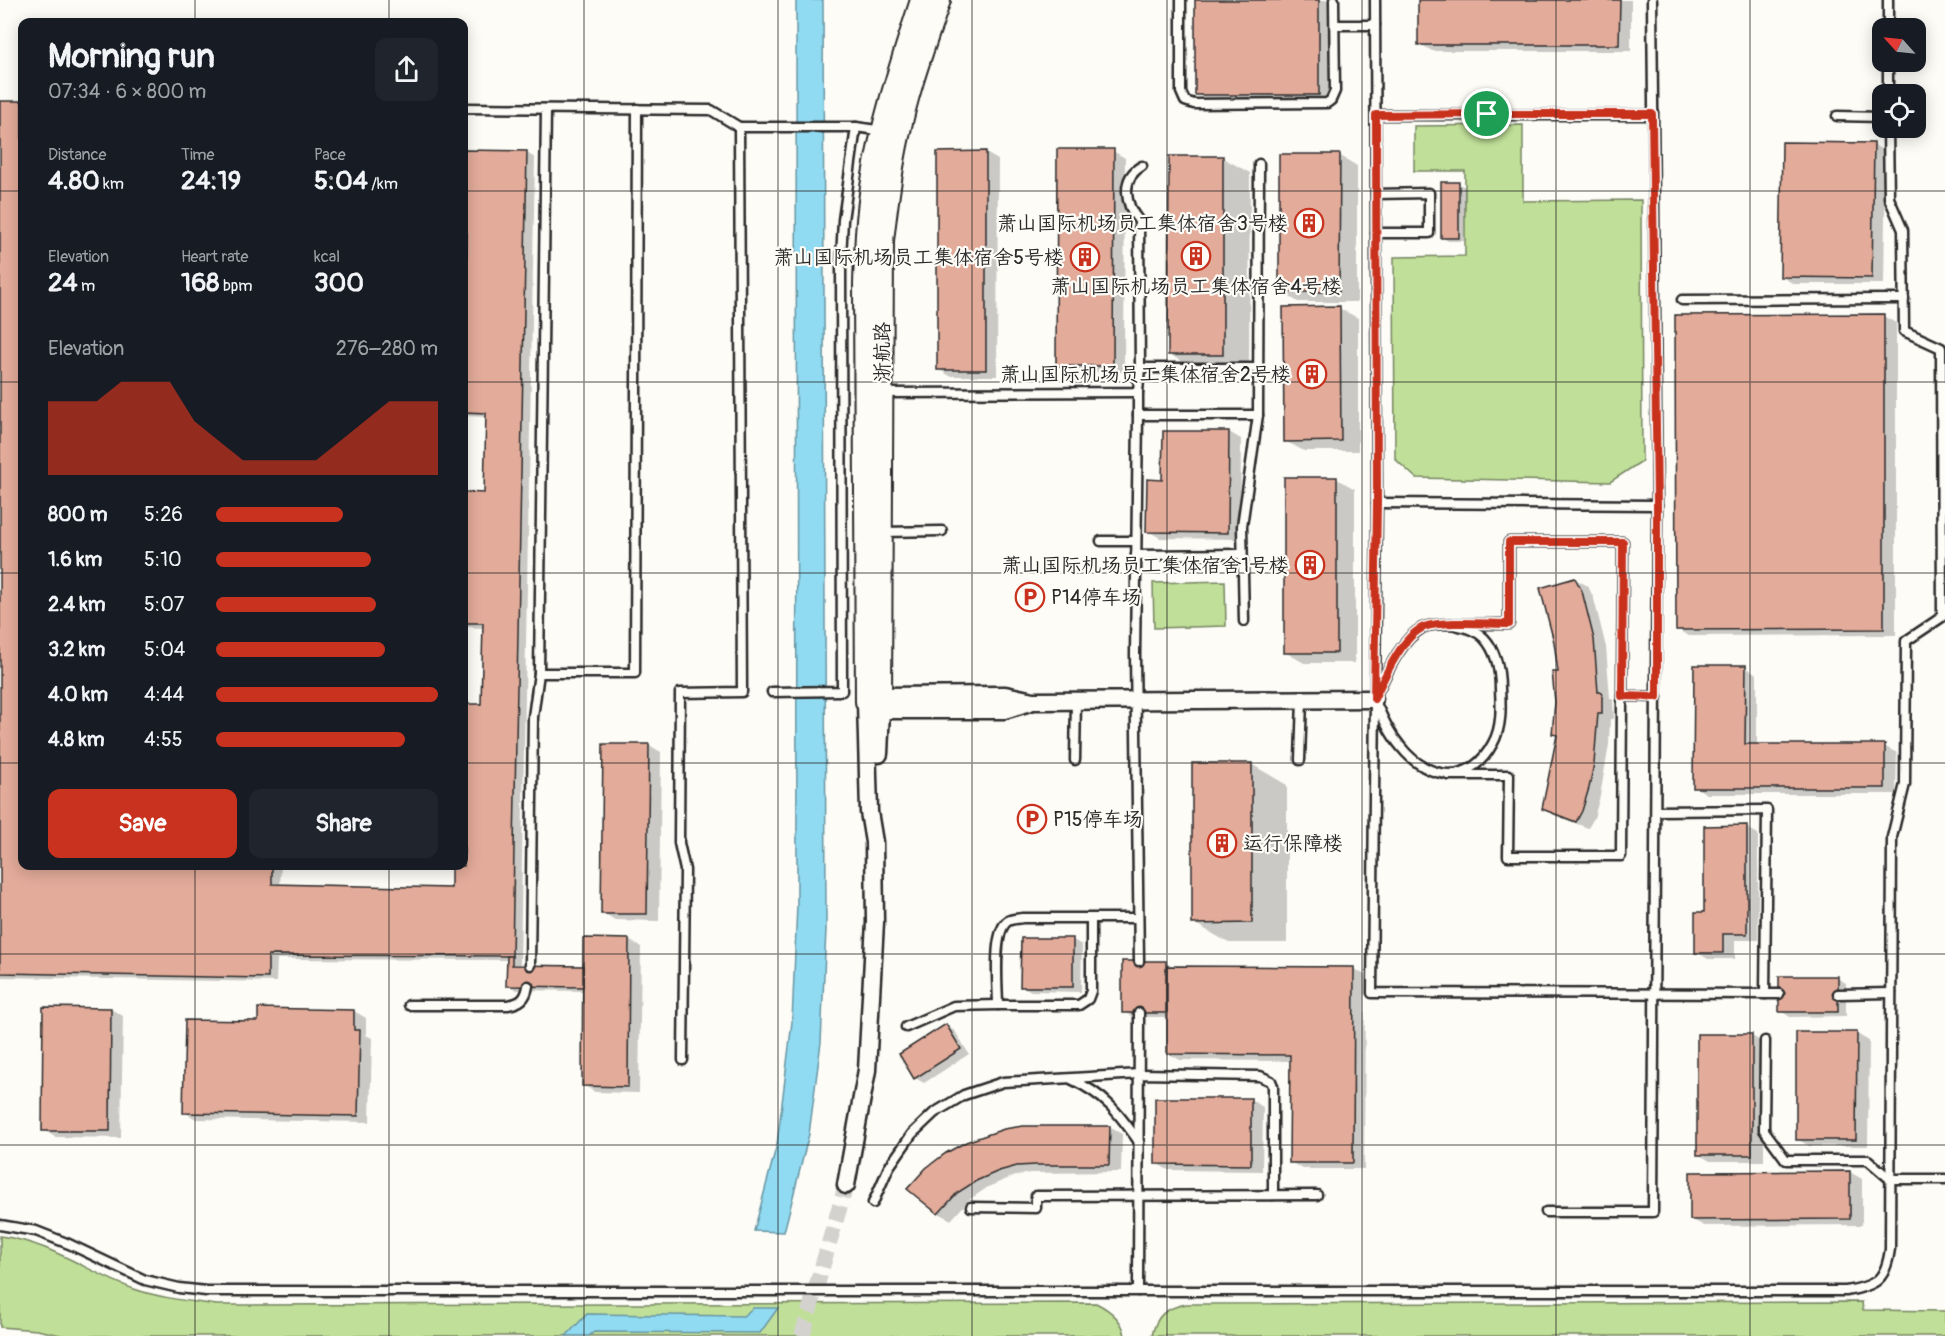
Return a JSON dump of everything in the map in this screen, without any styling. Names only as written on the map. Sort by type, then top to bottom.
[{"type":"street","name":"浙航路","points":[[876,703],[882,532],[883,241],[890,182],[890,133],[921,0]]},
{"type":"street","name":"浙航路","points":[[876,703],[864,285],[865,232],[872,180],[890,133],[909,95],[940,0]]},
{"type":"street","points":[[846,1185],[867,1070],[875,922],[874,842],[870,812],[876,703],[1004,710],[1034,701],[1374,699]]},
{"type":"lane","points":[[1181,0],[1181,92],[1185,101],[1190,103],[1327,104],[1335,91],[1334,0]]},
{"type":"lane","points":[[1375,0],[1377,503],[1372,993],[1779,994]]},
{"type":"lane","points":[[1546,1212],[1653,1212],[1657,505],[1652,0]]},
{"type":"lane","points":[[1888,0],[1888,18]]},
{"type":"lane","points":[[1335,25],[1375,25]]},
{"type":"lane","points":[[468,108],[711,110],[739,127],[856,127],[890,133]]},
{"type":"lane","points":[[530,965],[533,717],[538,673],[546,109]]},
{"type":"lane","points":[[538,673],[635,673],[637,109]]},
{"type":"lane","points":[[1376,115],[1652,114]]},
{"type":"lane","points":[[1837,116],[1872,117]]},
{"type":"lane","points":[[683,1060],[684,870],[679,843],[680,693],[742,692],[739,127]]},
{"type":"lane","points":[[772,692],[842,691],[841,258],[845,201],[856,127]]},
{"type":"lane","points":[[0,1225],[47,1235],[146,1280],[179,1288],[206,1291],[1846,1291],[1868,1287],[1883,1276],[1890,1249],[1892,837],[1905,784],[1906,641],[1943,617],[1943,348],[1904,332],[1903,230],[1889,198],[1888,138]]},
{"type":"lane","points":[[1244,621],[1242,526],[1258,415],[1259,164]]},
{"type":"lane","points":[[1139,961],[1136,541],[1140,368],[1139,222],[1127,202],[1127,190],[1135,170],[1142,166]]},
{"type":"lane","points":[[1376,194],[1429,193],[1429,233],[1376,233]]},
{"type":"lane","points":[[1682,300],[1904,299]]},
{"type":"lane","points":[[1140,368],[1258,368]]},
{"type":"lane","points":[[881,393],[1138,392]]},
{"type":"lane","points":[[1138,415],[1258,415]]},
{"type":"lane","points":[[1377,503],[1657,505]]},
{"type":"lane","points":[[882,532],[942,531]]},
{"type":"lane","points":[[1101,541],[1136,541]]},
{"type":"lane","points":[[1509,542],[1623,542],[1621,856],[1508,856],[1509,775],[1448,775],[1434,773],[1421,766],[1391,734],[1374,699],[1398,654],[1411,637],[1423,627],[1451,624],[1509,624],[1509,542]]},
{"type":"lane","points":[[1136,555],[1242,554]]},
{"type":"lane","points":[[1448,775],[1466,772],[1482,760],[1494,742],[1501,719],[1500,673],[1493,650],[1483,637],[1469,628],[1451,624]]},
{"type":"lane","points":[[1622,696],[1657,697]]},
{"type":"lane","points":[[1300,760],[1302,699]]},
{"type":"lane","points":[[1075,760],[1076,700]]},
{"type":"lane","points":[[1656,810],[1767,810],[1765,994]]},
{"type":"lane","points":[[998,1005],[998,944],[1001,929],[1008,921],[1022,918],[1138,918]]},
{"type":"lane","points":[[906,1027],[954,1006],[1079,1005],[1088,999],[1091,991],[1091,919]]},
{"type":"lane","points":[[409,1005],[517,1004],[523,999],[528,986]]},
{"type":"lane","points":[[1838,994],[1891,993]]},
{"type":"lane","points":[[1138,1291],[1139,1013]]},
{"type":"lane","points":[[1765,1041],[1764,1130],[1786,1160],[1868,1160],[1890,1179],[1945,1179]]},
{"type":"lane","points":[[873,1203],[889,1167],[912,1134],[934,1113],[964,1095],[1003,1082],[1140,1074],[1260,1076],[1271,1081],[1273,1086],[1273,1195]]},
{"type":"lane","points":[[1067,1077],[1092,1089],[1107,1102],[1123,1119],[1139,1142]]},
{"type":"lane","points":[[971,1207],[1036,1208],[1036,1196],[1317,1195]]},
{"type":"green space","points":[[1523,125],[1523,201],[1641,200],[1642,461],[1610,482],[1416,478],[1395,459],[1394,257],[1465,256],[1465,171],[1414,171],[1414,126]]},
{"type":"green space","points":[[1225,581],[1226,626],[1154,628],[1153,583]]},
{"type":"green space","points":[[0,1236],[53,1251],[134,1289],[164,1297],[216,1305],[1096,1303],[1115,1316],[1122,1325],[1125,1336],[65,1336],[37,1330],[0,1327]]},
{"type":"green space","points":[[1862,1302],[1863,1310],[1945,1311],[1945,1336],[1152,1336],[1156,1323],[1163,1314],[1186,1304]]},
{"type":"water","points":[[796,0],[823,0],[826,929],[821,1042],[809,1134],[784,1232],[754,1231],[777,1144],[792,1022],[797,905]]},
{"type":"water","points":[[753,1308],[778,1308],[760,1333],[594,1332],[589,1336],[566,1336],[587,1314],[743,1316]]},
{"type":"building","points":[[1195,0],[1319,0],[1319,95],[1195,95]]},
{"type":"building","points":[[1418,0],[1620,0],[1619,45],[1418,45]]},
{"type":"building","points":[[0,101],[18,101],[18,870],[272,870],[272,884],[451,888],[451,870],[468,870],[468,704],[481,704],[483,623],[468,623],[468,492],[484,493],[486,413],[468,412],[468,150],[527,151],[512,956],[268,955],[268,978],[0,973]]},
{"type":"building","points":[[1782,142],[1874,143],[1872,278],[1780,277]]},
{"type":"building","name":"萧山国际机场员工集体宿舍5号楼","points":[[1057,149],[1114,149],[1113,366],[1056,366]]},
{"type":"building","points":[[986,151],[986,370],[937,370],[937,152]]},
{"type":"building","name":"萧山国际机场员工集体宿舍3号楼","points":[[1279,154],[1340,154],[1339,292],[1279,292]]},
{"type":"building","name":"萧山国际机场员工集体宿舍4号楼","points":[[1169,156],[1223,156],[1223,355],[1168,355]]},
{"type":"building","points":[[1441,182],[1459,182],[1459,238],[1441,238]]},
{"type":"building","name":"萧山国际机场员工集体宿舍2号楼","points":[[1340,306],[1341,441],[1284,442],[1283,307]]},
{"type":"building","points":[[1884,314],[1884,629],[1676,630],[1675,315]]},
{"type":"building","points":[[1163,431],[1229,431],[1228,533],[1146,532],[1147,479],[1162,480]]},
{"type":"building","name":"萧山国际机场员工集体宿舍1号楼","points":[[1284,477],[1337,477],[1337,653],[1284,653]]},
{"type":"building","points":[[1575,578],[1582,591],[1594,639],[1598,692],[1602,692],[1602,713],[1598,713],[1594,764],[1582,811],[1576,822],[1542,809],[1557,735],[1552,734],[1555,702],[1552,672],[1558,672],[1554,642],[1540,588]]},
{"type":"building","points":[[1694,665],[1746,665],[1745,744],[1885,744],[1885,788],[1693,788]]},
{"type":"building","points":[[603,744],[649,744],[647,914],[601,914]]},
{"type":"building","name":"运行保障楼","points":[[1192,763],[1252,763],[1252,923],[1192,924]]},
{"type":"building","points":[[1747,825],[1747,934],[1723,934],[1723,953],[1695,953],[1695,912],[1704,912],[1704,826]]},
{"type":"building","points":[[583,938],[629,939],[628,1087],[582,1086]]},
{"type":"building","points":[[1021,938],[1073,938],[1073,987],[1020,987]]},
{"type":"building","points":[[507,956],[512,956],[512,965],[583,966],[583,987],[506,986]]},
{"type":"building","points":[[1122,961],[1166,961],[1166,1013],[1122,1013]]},
{"type":"building","points":[[1167,966],[1354,967],[1353,1163],[1289,1163],[1290,1055],[1167,1054]]},
{"type":"building","points":[[1779,976],[1838,976],[1838,1012],[1779,1012]]},
{"type":"building","points":[[43,1007],[111,1008],[110,1131],[42,1131]]},
{"type":"building","points":[[258,1008],[354,1010],[354,1030],[360,1030],[358,1116],[183,1113],[185,1020],[258,1021]]},
{"type":"building","points":[[946,1024],[961,1049],[914,1079],[899,1054]]},
{"type":"building","points":[[1796,1032],[1857,1032],[1856,1140],[1796,1140]]},
{"type":"building","points":[[1697,1034],[1752,1034],[1752,1155],[1697,1155]]},
{"type":"building","points":[[1155,1098],[1251,1098],[1251,1165],[1155,1164]]},
{"type":"building","points":[[1023,1126],[1110,1126],[1109,1165],[1017,1166],[999,1171],[976,1181],[957,1193],[938,1214],[907,1189],[926,1168],[966,1142],[1004,1129]]},
{"type":"building","points":[[1850,1171],[1850,1219],[1690,1220],[1690,1172]]},
{"type":"tunnel","points":[[802,1336],[846,1185]]},
{"type":"place","name":"萧山国际机场员工集体宿舍3号楼","points":[[1309,223]]},
{"type":"place","name":"萧山国际机场员工集体宿舍4号楼","points":[[1196,256]]},
{"type":"place","name":"萧山国际机场员工集体宿舍5号楼","points":[[1085,257]]},
{"type":"place","name":"萧山国际机场员工集体宿舍2号楼","points":[[1312,374]]},
{"type":"place","name":"萧山国际机场员工集体宿舍1号楼","points":[[1310,565]]},
{"type":"place","name":"P14停车场","points":[[1030,597]]},
{"type":"place","name":"P15停车场","points":[[1032,819]]},
{"type":"place","name":"运行保障楼","points":[[1222,843]]},
{"type":"route","points":[[1487,114],[1652,114],[1657,697],[1622,696],[1623,542],[1509,542],[1509,624],[1451,624],[1423,627],[1411,637],[1398,654],[1374,699],[1377,503],[1376,115],[1487,114]]}]
